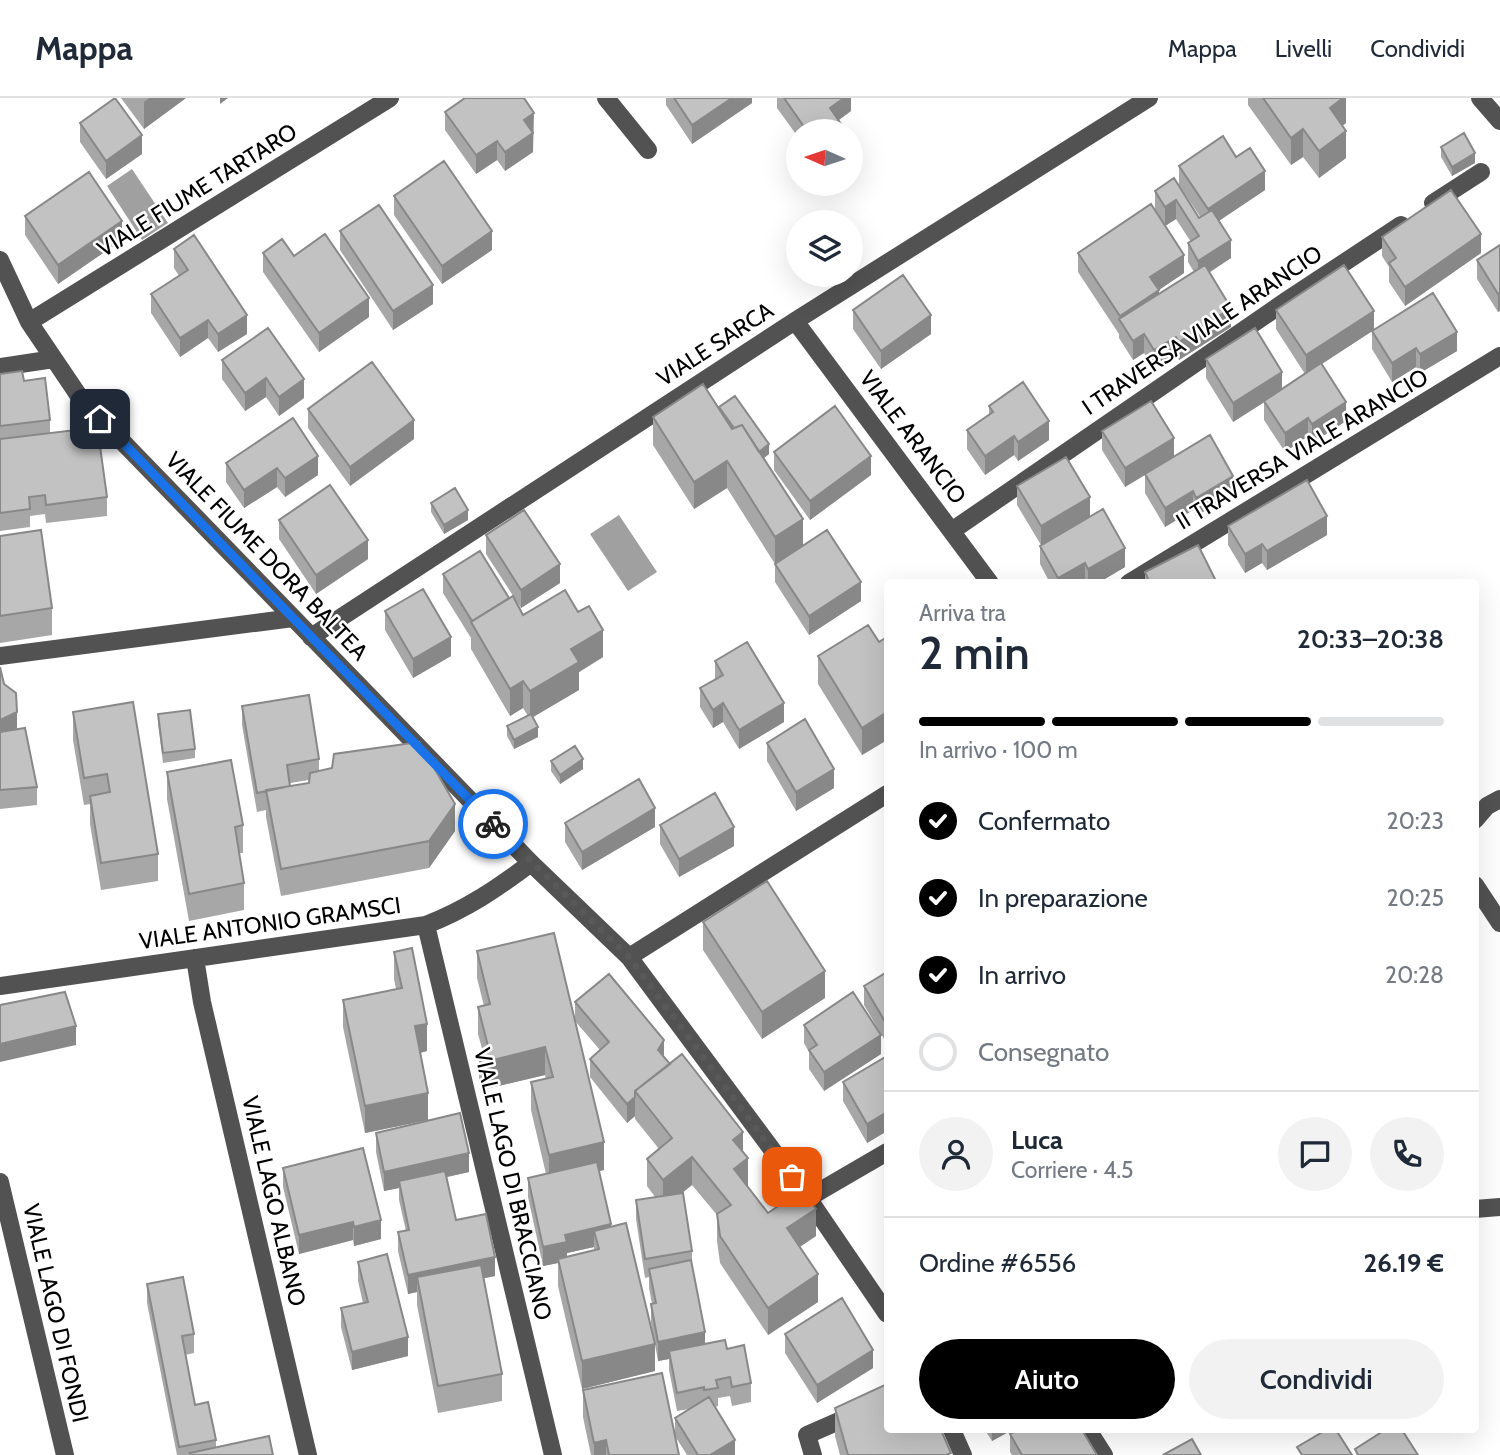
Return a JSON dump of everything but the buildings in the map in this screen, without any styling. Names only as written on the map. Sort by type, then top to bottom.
[{"type":"street","name":"VIALE FIUME TARTARO","points":[[29,322],[390,98]]},
{"type":"street","points":[[606,98],[648,150]]},
{"type":"street","name":"VIALE SARCA","points":[[312,637],[795,321],[1149,98]]},
{"type":"street","points":[[1480,98],[1500,121]]},
{"type":"street","name":"I TRAVERSA VIALE ARANCIO","points":[[953,530],[1286,301],[1481,172]]},
{"type":"street","name":"VIALE FIUME DORA BALTEA","points":[[0,260],[29,322],[81,399],[531,863],[629,957],[808,1198],[884,1310]]},
{"type":"street","name":"VIALE ARANCIO","points":[[795,321],[987,579]]},
{"type":"street","name":"II TRAVERSA VIALE ARANCIO","points":[[1136,579],[1500,356]]},
{"type":"street","points":[[0,368],[54,359]]},
{"type":"street","points":[[0,656],[293,618]]},
{"type":"street","points":[[629,957],[884,796]]},
{"type":"street","points":[[1479,815],[1487,806],[1500,799]]},
{"type":"street","name":"VIALE ANTONIO GRAMSCI","points":[[0,986],[426,925],[483,898],[531,863]]},
{"type":"street","points":[[1479,891],[1500,923]]},
{"type":"street","name":"VIALE LAGO DI BRACCIANO","points":[[426,925],[553,1455]]},
{"type":"street","name":"VIALE LAGO ALBANO","points":[[195,958],[205,1015],[309,1455]]},
{"type":"street","points":[[808,1198],[884,1154]]},
{"type":"street","name":"VIALE LAGO DI FONDI","points":[[0,1182],[65,1455]]},
{"type":"street","points":[[1479,1209],[1500,1207]]},
{"type":"street","points":[[813,1455],[807,1435],[884,1401]]},
{"type":"street","points":[[953,1433],[963,1455]]},
{"type":"street","points":[[1090,1433],[1104,1455]]},
{"type":"shaded area","points":[[132,169],[168,223],[142,240],[107,186]]},
{"type":"shaded area","points":[[619,515],[657,572],[628,591],[590,534]]},
{"type":"way so far","points":[[493,824],[629,957],[792,1177]]},
{"type":"route","points":[[100,419],[493,824]]}]
